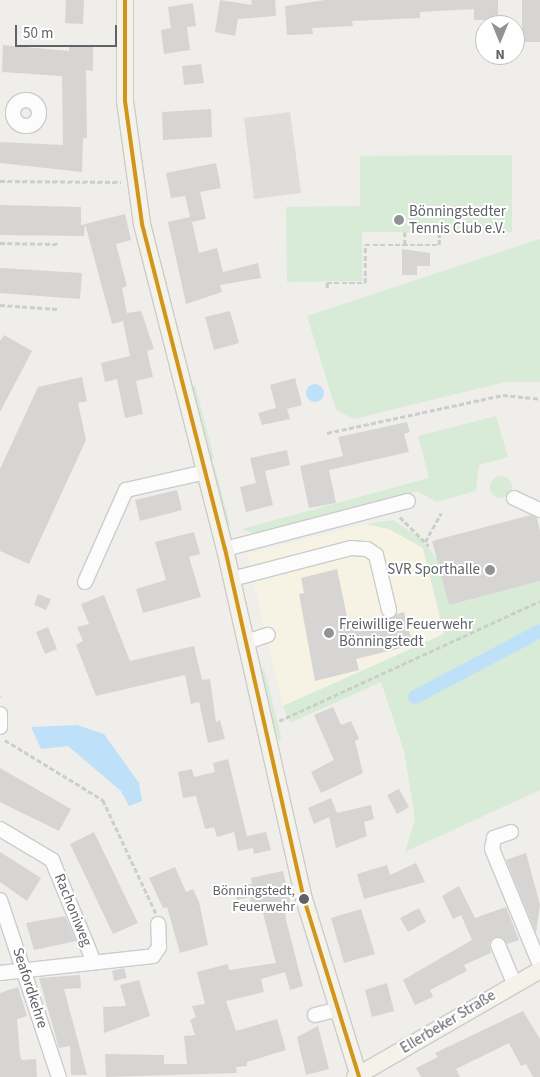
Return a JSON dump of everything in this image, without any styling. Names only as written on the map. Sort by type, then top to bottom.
[{"type":"main road","points":[[125,0],[125,101],[134,182],[225,548],[304,899],[335,1010],[357,1077]]},
{"type":"main road","name":"Ellerbeker Straße","points":[[357,1077],[514,983],[540,970]]},
{"type":"street","points":[[84,582],[126,490],[206,472]]},
{"type":"street","points":[[514,498],[540,510]]},
{"type":"street","points":[[225,548],[408,501]]},
{"type":"street","points":[[232,579],[351,548],[368,549],[376,555],[389,610]]},
{"type":"street","points":[[246,642],[268,635]]},
{"type":"street","points":[[0,714],[0,727]]},
{"type":"street","name":"Rachoniweg","points":[[0,829],[52,860],[94,960]]},
{"type":"street","points":[[511,832],[494,838],[492,849],[540,965]]},
{"type":"street","name":"Seafordkehre","points":[[0,900],[59,1077]]},
{"type":"street","name":"Rachoniweg","points":[[0,973],[94,960],[153,956],[159,947],[158,924]]},
{"type":"street","points":[[498,945],[514,983]]},
{"type":"street","points":[[315,1015],[335,1010]]},
{"type":"path","points":[[0,181],[110,182]]},
{"type":"path","points":[[405,232],[405,245]]},
{"type":"path","points":[[327,288],[327,283],[365,283],[365,246],[439,245],[439,232]]},
{"type":"path","points":[[0,243],[58,244]]},
{"type":"path","points":[[0,305],[58,309]]},
{"type":"path","points":[[327,433],[503,395],[540,399]]},
{"type":"path","points":[[425,542],[442,513]]},
{"type":"path","points":[[397,516],[429,546]]},
{"type":"path","points":[[279,721],[540,601]]},
{"type":"path","points":[[0,733],[103,800],[158,924]]},
{"type":"shaded area","points":[[290,112],[301,193],[254,199],[244,118]]},
{"type":"shaded area","points":[[366,524],[389,529],[423,548],[444,634],[283,706],[247,554]]},
{"type":"green space","name":"Bönningstedter Tennis Club e.V.","points":[[512,155],[512,232],[362,232],[362,281],[287,282],[286,207],[360,206],[360,156]]},
{"type":"green space","points":[[540,239],[540,382],[505,382],[354,419],[336,410],[307,316]]},
{"type":"green space","points":[[195,385],[214,458],[210,461],[190,388]]},
{"type":"green space","points":[[496,416],[508,457],[479,465],[476,491],[436,502],[417,491],[260,536],[242,529],[429,478],[418,436]]},
{"type":"green space","points":[[214,464],[230,525],[226,526],[209,469]]},
{"type":"green space","points":[[501,476],[509,479],[512,487],[509,495],[501,498],[493,495],[490,487],[493,479]]},
{"type":"green space","points":[[393,520],[420,538],[437,559],[449,605],[540,581],[540,790],[405,852],[415,819],[404,751],[381,682],[290,723],[283,706],[444,634],[423,548],[389,529],[366,524]]},
{"type":"green space","points":[[264,668],[281,736],[280,742],[273,730],[259,676]]},
{"type":"water","points":[[315,384],[321,387],[324,393],[321,399],[315,402],[309,399],[306,393],[309,387]]},
{"type":"water","points":[[77,725],[104,734],[139,783],[142,801],[129,806],[121,791],[68,746],[41,749],[31,727]]},
{"type":"building","points":[[66,0],[84,0],[83,24],[65,23]]},
{"type":"building","points":[[220,0],[252,5],[251,0],[275,0],[276,16],[238,19],[235,36],[215,32]]},
{"type":"building","points":[[325,0],[498,0],[498,15],[475,15],[474,20],[474,9],[420,12],[420,18],[352,21],[353,26],[312,28],[313,34],[287,35],[285,6]]},
{"type":"building","points":[[522,0],[540,0],[540,42],[525,42],[525,15],[522,15]]},
{"type":"building","points":[[193,3],[196,26],[187,27],[190,50],[164,54],[161,30],[171,28],[168,7]]},
{"type":"building","points":[[3,45],[69,51],[69,45],[93,45],[93,71],[86,70],[87,138],[83,138],[82,172],[0,163],[0,142],[63,145],[62,76],[2,72]]},
{"type":"building","points":[[201,64],[204,83],[184,85],[182,66]]},
{"type":"building","points":[[211,109],[212,137],[163,140],[162,112]]},
{"type":"building","points":[[216,163],[221,188],[200,192],[206,219],[192,222],[199,253],[217,248],[223,272],[258,263],[261,278],[220,285],[222,292],[186,304],[168,222],[190,217],[185,196],[171,198],[166,173]]},
{"type":"building","points":[[0,205],[81,207],[81,225],[85,224],[84,236],[0,235]]},
{"type":"building","points":[[125,214],[131,240],[116,244],[127,286],[122,288],[127,313],[141,311],[154,349],[147,351],[153,377],[136,381],[143,414],[125,418],[117,379],[105,382],[101,363],[130,356],[123,321],[112,324],[85,224]]},
{"type":"building","points":[[402,249],[430,253],[430,266],[417,266],[417,275],[402,275]]},
{"type":"building","points":[[0,268],[82,273],[80,299],[0,293]]},
{"type":"building","points":[[230,311],[239,343],[214,350],[205,317]]},
{"type":"building","points":[[4,335],[32,351],[0,412],[0,341]]},
{"type":"building","points":[[82,377],[87,401],[78,403],[86,440],[29,564],[0,551],[0,469],[38,387]]},
{"type":"building","points":[[295,378],[302,405],[287,409],[290,419],[262,425],[258,413],[276,408],[270,385]]},
{"type":"building","points":[[407,422],[410,432],[404,434],[409,452],[329,470],[336,503],[309,508],[300,466],[343,456],[338,437]]},
{"type":"building","points":[[287,450],[290,465],[265,471],[273,505],[246,512],[240,487],[256,483],[250,458]]},
{"type":"building","points":[[177,490],[182,510],[140,521],[135,500]]},
{"type":"building","name":"SVR Sporthalle","points":[[531,515],[537,518],[540,531],[540,581],[449,605],[432,541]]},
{"type":"building","points":[[194,532],[200,554],[189,557],[201,597],[143,613],[136,589],[166,580],[155,542]]},
{"type":"building","points":[[337,569],[349,626],[404,612],[413,645],[356,659],[359,670],[315,681],[299,594],[304,593],[301,578]]},
{"type":"building","points":[[38,594],[51,599],[46,610],[34,605]]},
{"type":"building","points":[[104,595],[130,661],[194,646],[202,680],[210,679],[216,722],[220,720],[225,739],[208,743],[199,702],[191,704],[185,675],[96,696],[76,645],[83,641],[77,627],[89,624],[81,604]]},
{"type":"building","points":[[48,627],[57,649],[45,654],[36,632]]},
{"type":"building","points":[[333,707],[341,725],[351,721],[359,739],[355,741],[363,773],[321,793],[311,772],[334,760],[314,715]]},
{"type":"building","points":[[228,759],[247,836],[266,832],[271,850],[254,854],[253,848],[238,851],[234,832],[217,837],[214,827],[205,829],[196,796],[183,798],[178,772],[192,769],[194,777],[215,772],[213,763]]},
{"type":"building","points":[[0,768],[71,809],[59,831],[0,802]]},
{"type":"building","points":[[399,789],[409,807],[397,814],[387,795]]},
{"type":"building","points":[[331,798],[337,813],[371,805],[374,819],[364,822],[367,836],[336,848],[329,817],[314,824],[308,808]]},
{"type":"building","points":[[94,832],[138,923],[113,934],[70,844]]},
{"type":"building","points":[[0,852],[41,878],[27,901],[0,882]]},
{"type":"building","points":[[526,853],[540,905],[536,933],[506,860]]},
{"type":"building","points":[[416,863],[425,882],[364,899],[357,874],[387,865],[390,875]]},
{"type":"building","points":[[175,867],[186,892],[193,889],[199,902],[208,945],[180,953],[167,907],[163,908],[149,878]]},
{"type":"building","points":[[283,871],[291,905],[285,906],[286,920],[303,986],[290,990],[285,972],[261,979],[264,992],[226,1001],[236,1031],[277,1019],[286,1050],[247,1062],[247,1066],[236,1067],[237,1073],[106,1077],[105,1054],[164,1055],[164,1064],[187,1064],[184,1036],[195,1035],[190,1020],[196,1017],[192,1006],[205,1004],[197,972],[228,964],[229,970],[276,963],[260,902],[251,904],[250,897],[237,900],[234,888],[252,884],[251,878]]},
{"type":"building","points":[[459,886],[475,918],[506,907],[519,940],[507,944],[503,938],[494,937],[489,943],[491,953],[464,965],[467,971],[430,990],[433,997],[415,1005],[403,980],[472,940],[461,915],[453,919],[442,896]]},
{"type":"building","points":[[419,908],[426,922],[408,932],[400,918]]},
{"type":"building","points":[[361,909],[375,954],[344,963],[331,918]]},
{"type":"building","points":[[65,916],[76,941],[34,950],[26,923]]},
{"type":"building","points":[[124,968],[127,978],[114,981],[112,971]]},
{"type":"building","points":[[80,975],[81,988],[64,989],[87,1075],[71,1075],[70,1046],[59,1048],[39,978]]},
{"type":"building","points":[[139,980],[150,1016],[104,1033],[103,1007],[126,1006],[120,985]]},
{"type":"building","points":[[387,983],[394,1011],[372,1017],[365,990]]},
{"type":"building","points":[[18,987],[27,1016],[17,1019],[20,1056],[22,1060],[36,1059],[37,1077],[0,1077],[0,993]]},
{"type":"building","points":[[523,1011],[540,1039],[540,1077],[533,1077],[526,1064],[521,1066],[509,1043],[456,1069],[460,1077],[421,1077],[416,1068],[438,1057],[435,1053]]},
{"type":"building","points":[[318,1026],[329,1069],[306,1075],[297,1037]]},
{"type":"waterway","points":[[415,697],[540,631]]},
{"type":"transit line","points":[[125,0],[125,101],[142,224],[225,549],[304,899],[359,1077]]},
{"type":"place","name":"Bönningstedter Tennis Club e.V.","points":[[399,220]]},
{"type":"place","name":"SVR Sporthalle","points":[[490,570]]},
{"type":"place","name":"Freiwillige Feuerwehr Bönningstedt","points":[[329,633]]},
{"type":"place","name":"Bönningstedt, Feuerwehr","points":[[304,899]]}]
